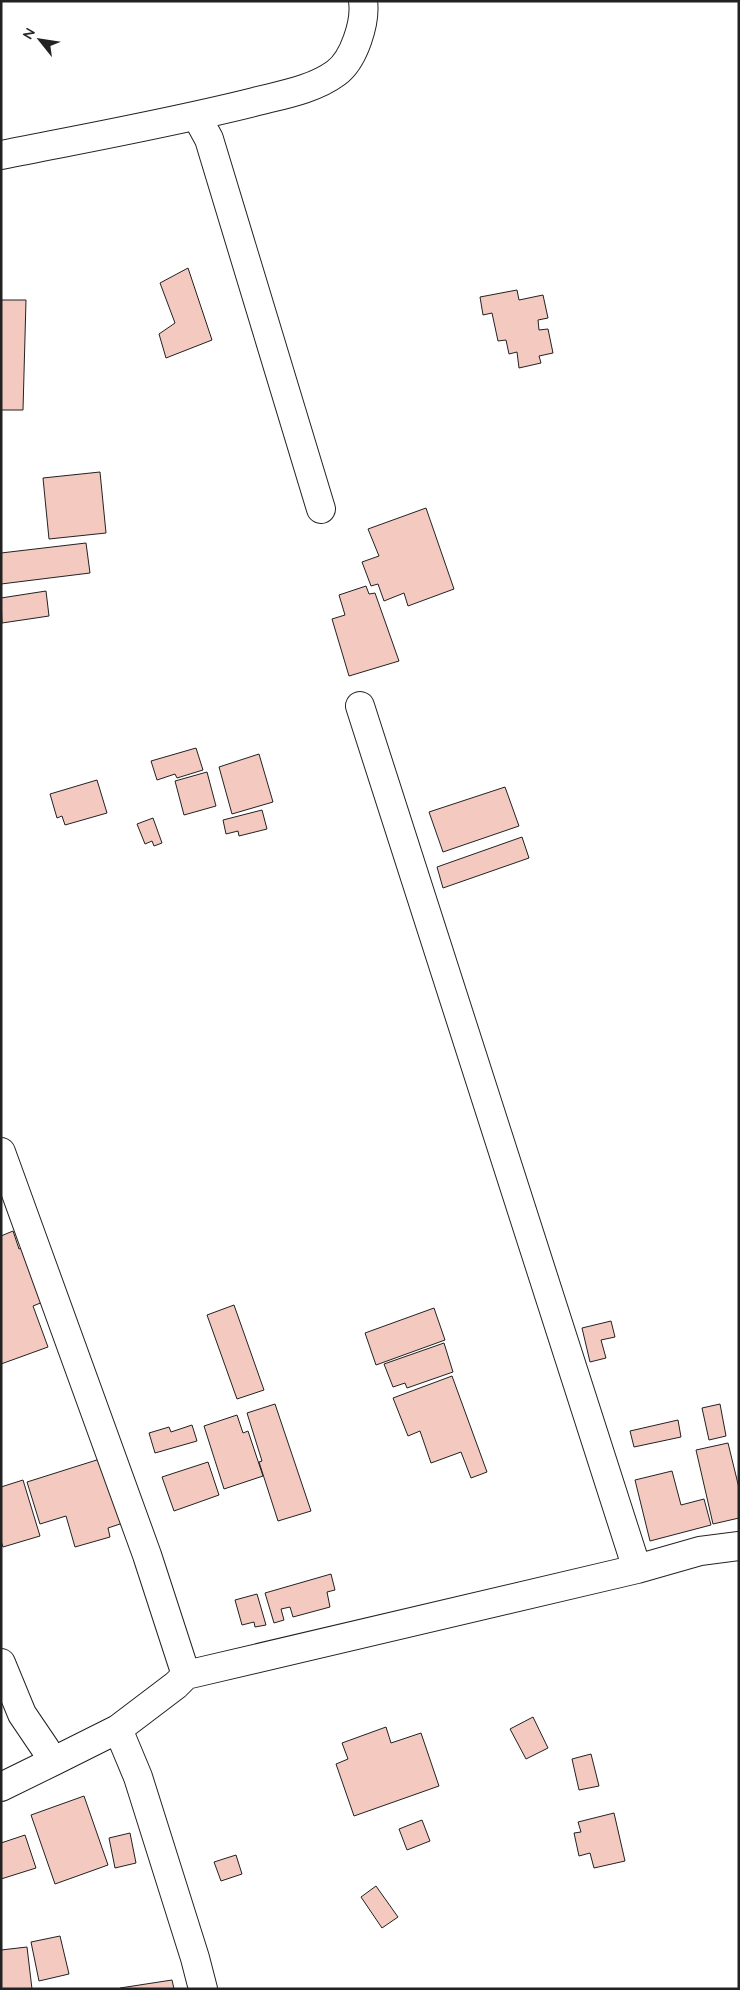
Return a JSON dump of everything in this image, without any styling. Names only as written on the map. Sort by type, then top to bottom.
[{"type":"street","points":[[1,155],[197,117],[303,89],[337,73],[345,64],[358,40],[365,12],[364,1]]},
{"type":"street","points":[[197,117],[209,139],[320,509]]},
{"type":"street","points":[[360,706],[637,1569]]},
{"type":"street","points":[[1,1152],[147,1555],[186,1675]]},
{"type":"street","points":[[1,1787],[118,1730],[186,1675],[637,1569],[700,1551],[739,1546]]},
{"type":"street","points":[[1,1663],[22,1714],[52,1762]]},
{"type":"street","points":[[118,1730],[138,1777],[203,1989]]},
{"type":"building","points":[[188,268],[212,340],[166,358],[159,334],[175,323],[160,283]]},
{"type":"building","points":[[517,290],[519,300],[543,295],[548,318],[538,320],[539,330],[548,329],[553,353],[539,356],[541,363],[519,368],[517,352],[509,354],[506,340],[498,341],[492,313],[483,315],[480,297]]},
{"type":"building","points":[[1,300],[26,300],[23,410],[1,410]]},
{"type":"building","points":[[100,472],[106,533],[49,539],[43,478]]},
{"type":"building","points":[[426,508],[454,589],[408,606],[404,593],[384,601],[378,584],[371,586],[362,562],[379,556],[368,529]]},
{"type":"building","points":[[86,543],[90,573],[1,584],[1,553]]},
{"type":"building","points":[[366,586],[369,594],[375,593],[399,661],[349,676],[332,619],[345,615],[339,595]]},
{"type":"building","points":[[46,591],[49,616],[2,623],[1,598]]},
{"type":"building","points":[[196,748],[203,770],[177,778],[175,774],[157,780],[151,761]]},
{"type":"building","points":[[259,754],[273,802],[232,814],[219,767]]},
{"type":"building","points":[[207,772],[216,806],[184,815],[175,781]]},
{"type":"building","points":[[97,780],[107,813],[65,825],[62,816],[57,818],[50,794]]},
{"type":"building","points":[[505,787],[519,826],[443,852],[429,812]]},
{"type":"building","points":[[262,810],[267,829],[239,836],[238,831],[226,834],[223,820]]},
{"type":"building","points":[[153,818],[162,843],[154,846],[152,841],[145,844],[137,824]]},
{"type":"building","points":[[522,837],[529,858],[443,888],[437,867]]},
{"type":"building","points":[[13,1231],[19,1249],[29,1245],[48,1300],[33,1306],[48,1347],[1,1364],[1,1236]]},
{"type":"building","points":[[234,1305],[264,1390],[237,1399],[207,1315]]},
{"type":"building","points":[[434,1308],[445,1340],[376,1365],[365,1333]]},
{"type":"building","points":[[611,1321],[615,1337],[601,1340],[606,1358],[590,1362],[582,1328]]},
{"type":"building","points":[[444,1343],[453,1372],[407,1388],[405,1383],[393,1387],[384,1364]]},
{"type":"building","points":[[452,1376],[487,1472],[471,1478],[461,1452],[431,1463],[420,1431],[408,1436],[393,1398]]},
{"type":"building","points":[[275,1404],[311,1511],[278,1521],[259,1462],[262,1461],[247,1413]]},
{"type":"building","points":[[720,1404],[726,1436],[709,1440],[702,1408]]},
{"type":"building","points":[[237,1415],[243,1433],[248,1431],[263,1476],[224,1489],[204,1426]]},
{"type":"building","points":[[678,1420],[681,1437],[634,1447],[630,1431]]},
{"type":"building","points":[[192,1425],[197,1441],[155,1453],[149,1433],[169,1427],[171,1432]]},
{"type":"building","points":[[728,1443],[739,1488],[739,1518],[713,1524],[696,1450]]},
{"type":"building","points":[[103,1458],[123,1523],[108,1528],[110,1537],[75,1547],[66,1516],[40,1524],[27,1482]]},
{"type":"building","points":[[208,1462],[219,1495],[174,1511],[162,1477]]},
{"type":"building","points":[[672,1471],[681,1505],[704,1499],[711,1525],[650,1541],[635,1480]]},
{"type":"building","points":[[23,1480],[40,1536],[3,1547],[1,1541],[1,1487]]},
{"type":"building","points":[[331,1574],[335,1590],[327,1592],[330,1607],[293,1617],[290,1607],[281,1609],[284,1620],[274,1623],[265,1593]]},
{"type":"building","points":[[257,1594],[266,1625],[255,1627],[254,1622],[242,1625],[235,1600]]},
{"type":"building","points":[[533,1717],[548,1748],[526,1759],[510,1729]]},
{"type":"building","points":[[386,1727],[391,1743],[421,1733],[439,1786],[354,1816],[336,1764],[348,1759],[342,1743]]},
{"type":"building","points":[[591,1754],[599,1786],[579,1790],[572,1759]]},
{"type":"building","points":[[84,1796],[108,1865],[55,1884],[31,1815]]},
{"type":"building","points":[[614,1813],[625,1861],[594,1868],[590,1853],[579,1856],[574,1833],[581,1832],[578,1822]]},
{"type":"building","points":[[422,1820],[430,1841],[407,1850],[399,1829]]},
{"type":"building","points":[[130,1833],[136,1863],[115,1868],[109,1838]]},
{"type":"building","points":[[25,1835],[36,1868],[1,1879],[1,1843]]},
{"type":"building","points":[[236,1855],[242,1874],[221,1881],[214,1862]]},
{"type":"building","points":[[376,1886],[398,1917],[382,1928],[361,1897]]},
{"type":"building","points":[[60,1936],[69,1974],[39,1981],[31,1942]]},
{"type":"building","points":[[27,1947],[32,1989],[1,1989],[1,1950]]},
{"type":"building","points":[[172,1980],[174,1989],[120,1989],[120,1988]]}]
